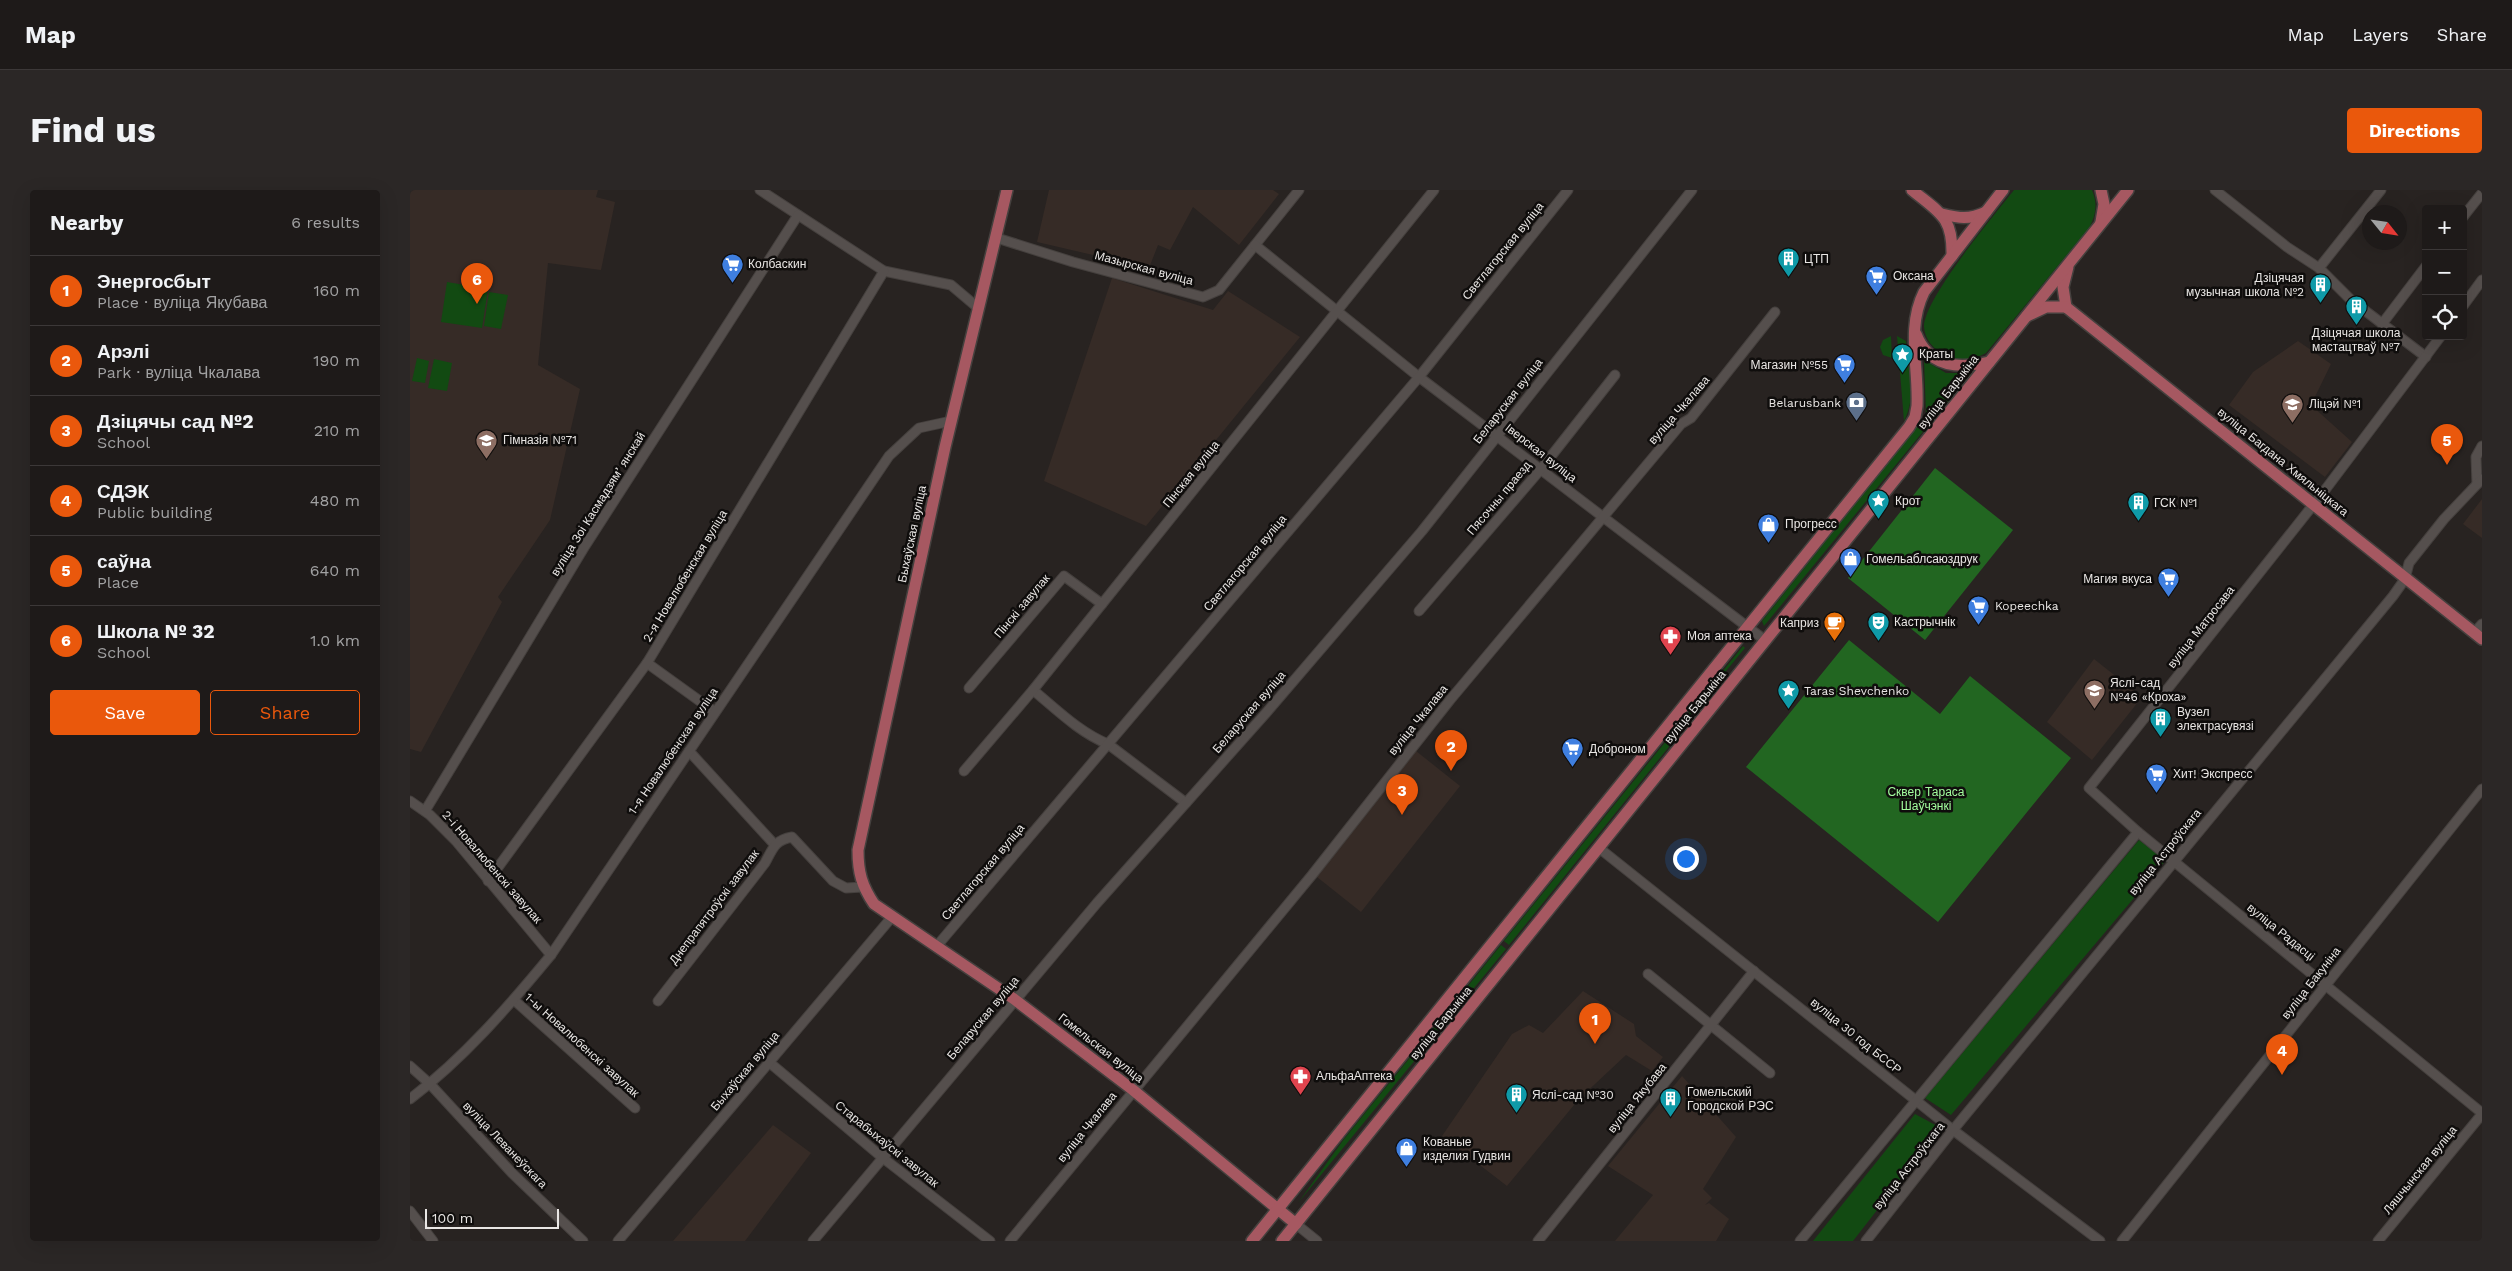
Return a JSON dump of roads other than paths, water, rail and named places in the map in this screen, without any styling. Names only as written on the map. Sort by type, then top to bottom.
[{"type":"main road","name":"Быхаўская вуліца","points":[[863,887],[858,870],[858,850],[951,421],[977,307],[997,238],[1007,190]]},
{"type":"main road","points":[[1912,190],[1942,214],[1952,232],[1952,256]]},
{"type":"main road","name":"вуліца Барыкіна","points":[[1252,1241],[1748,627],[1915,417],[1918,397],[1914,316],[1924,292],[2003,190]]},
{"type":"main road","points":[[2101,190],[2104,204],[2101,224]]},
{"type":"main road","name":"вуліца Барыкіна","points":[[1282,1241],[2128,190]]},
{"type":"main road","points":[[1942,214],[1963,219],[1974,218],[1987,211]]},
{"type":"main road","points":[[2023,319],[2046,307],[2066,307],[2063,287],[2071,260]]},
{"type":"main road","name":"вуліца Багдана Хмяльніцкага","points":[[2066,307],[2314,504],[2405,579],[2479,632]]},
{"type":"main road","points":[[1914,329],[1919,342],[1926,352],[1947,366],[1973,366],[1989,362]]},
{"type":"main road","name":"Гомельская вуліца","points":[[863,887],[874,904],[936,948],[1014,999],[1133,1090],[1296,1224]]},
{"type":"street","points":[[760,190],[884,271],[951,285],[977,307]]},
{"type":"street","name":"Мазырская вуліца","points":[[997,238],[1073,262],[1204,297],[1219,290],[1299,190]]},
{"type":"street","name":"Пінская вуліца","points":[[964,771],[1102,604],[1434,190]]},
{"type":"street","name":"Светлагорская вуліца","points":[[936,948],[1419,377],[1568,190]]},
{"type":"street","name":"Беларуская вуліца","points":[[813,1241],[1014,999],[1422,531],[1692,190]]},
{"type":"street","points":[[2215,190],[2287,247],[2319,268],[2351,300],[2426,357]]},
{"type":"street","points":[[2319,268],[2381,190]]},
{"type":"street","points":[[2467,212],[2482,193]]},
{"type":"street","name":"вуліца Зоі Касмадзямʼянскай","points":[[425,811],[585,546],[798,215]]},
{"type":"street","name":"Іверская вуліца","points":[[1255,245],[1419,377],[1497,434],[1766,641]]},
{"type":"street","name":"2-я Новалюбенская вуліца","points":[[488,881],[648,663],[884,271]]},
{"type":"street","points":[[2382,324],[2422,271]]},
{"type":"street","points":[[2467,301],[2482,280]]},
{"type":"street","name":"вуліца Чкалава","points":[[1010,1241],[1312,875],[1450,700],[1681,424],[1690,418],[1775,312]]},
{"type":"street","name":"вуліца Матросава","points":[[2089,788],[2314,504],[2438,340]]},
{"type":"street","name":"Пясочны праезд","points":[[1419,611],[1541,469],[1614,375]]},
{"type":"street","name":"1-я Новалюбенская вуліца","points":[[410,1099],[430,1084],[514,1000],[551,955],[888,456],[919,428],[951,421]]},
{"type":"street","points":[[2480,481],[2476,457],[2482,446]]},
{"type":"street","name":"вуліца Астроўскага","points":[[1866,1241],[1953,1130],[2405,579],[2409,564],[2444,519],[2480,481]]},
{"type":"street","name":"Пінскі завулак","points":[[969,688],[1064,576],[1102,604]]},
{"type":"street","points":[[648,663],[715,712]]},
{"type":"street","points":[[1032,690],[1081,729],[1108,744],[1186,803]]},
{"type":"street","points":[[690,751],[774,844]]},
{"type":"street","name":"вуліца Радасці","points":[[2089,788],[2138,832],[2482,1114]]},
{"type":"street","name":"вуліца Бакуніна","points":[[2122,1241],[2482,789]]},
{"type":"street","name":"2-і Новалюбенскі завулак","points":[[410,801],[425,811],[456,841],[551,955]]},
{"type":"street","points":[[1800,1241],[2138,832]]},
{"type":"street","name":"Днепрапятроўскі завулак","points":[[658,1001],[765,863],[774,844],[782,839],[792,837],[833,881],[846,888],[863,887]]},
{"type":"street","name":"вуліца 30 год БССР","points":[[1599,848],[1953,1130],[2100,1241]]},
{"type":"street","name":"Быхаўская вуліца","points":[[618,1241],[770,1064],[892,917]]},
{"type":"street","name":"вуліца Якубава","points":[[1538,1241],[1754,971]]},
{"type":"street","points":[[1648,974],[1712,1024],[1770,1073]]},
{"type":"street","name":"1-ы Новалюбенскі завулак","points":[[514,1000],[635,1108]]},
{"type":"street","name":"Старабыхаўскі завулак","points":[[770,1064],[883,1158],[990,1241]]},
{"type":"street","name":"вуліца Леванеўскага","points":[[410,1066],[430,1084],[512,1173],[583,1241]]},
{"type":"street","name":"Ляшчынская вуліца","points":[[2378,1241],[2482,1114]]},
{"type":"street","points":[[410,1212],[433,1241]]},
{"type":"street","name":"Гомельская вуліца","points":[[1296,1224],[1318,1241]]},
{"type":"place","name":"ЦТП","points":[[1788,278]]},
{"type":"place","name":"Колбаскин","points":[[732,283]]},
{"type":"place","name":"Оксана","points":[[1877,295]]},
{"type":"place","name":"Школа № 32","points":[[477,304]]},
{"type":"place","name":"Дзіцячая музычная школа №2","points":[[2320,304]]},
{"type":"place","name":"Дзіцячая школа мастацтваў №7","points":[[2356,325]]},
{"type":"place","name":"Краты","points":[[1903,373]]},
{"type":"place","name":"Магазин №55","points":[[1844,384]]},
{"type":"place","name":"Belarusbank","points":[[1857,422]]},
{"type":"place","name":"Ліцэй №1","points":[[2293,423]]},
{"type":"place","name":"Гімназія №71","points":[[487,459]]},
{"type":"place","name":"саўна","points":[[2447,465]]},
{"type":"place","name":"Крот","points":[[1879,520]]},
{"type":"place","name":"ГСК №1","points":[[2138,522]]},
{"type":"place","name":"Прогресс","points":[[1769,543]]},
{"type":"place","name":"Гомельаблсаюздрук","points":[[1850,578]]},
{"type":"place","name":"Магия вкуса","points":[[2168,598]]},
{"type":"place","name":"Kopeechka","points":[[1979,625]]},
{"type":"place","name":"Кастрычнік","points":[[1878,641]]},
{"type":"place","name":"Каприз","points":[[1835,642]]},
{"type":"place","name":"Моя аптека","points":[[1671,655]]},
{"type":"place","name":"Яслі-сад №46 «Кроха»","points":[[2094,709]]},
{"type":"place","name":"Taras Shevchenko","points":[[1788,710]]},
{"type":"place","name":"Вузел электрасувязі","points":[[2161,738]]},
{"type":"place","name":"Доброном","points":[[1573,768]]},
{"type":"place","name":"Арэлі","points":[[1451,771]]},
{"type":"place","name":"Хит! Экспресс","points":[[2157,793]]},
{"type":"place","name":"Дзіцячы сад №2","points":[[1402,815]]},
{"type":"place","name":"Энергосбыт","points":[[1595,1044]]},
{"type":"place","name":"СДЭК","points":[[2282,1075]]},
{"type":"place","name":"АльфаАптека","points":[[1300,1095]]},
{"type":"place","name":"Яслі-сад №30","points":[[1516,1114]]},
{"type":"place","name":"Гомельский Городской РЭС","points":[[1671,1118]]},
{"type":"place","name":"Кованые изделия Гудвин","points":[[1407,1168]]},
{"type":"park label","name":"Сквер Тараса Шаўчэнкі","points":[[1926,799]]}]
